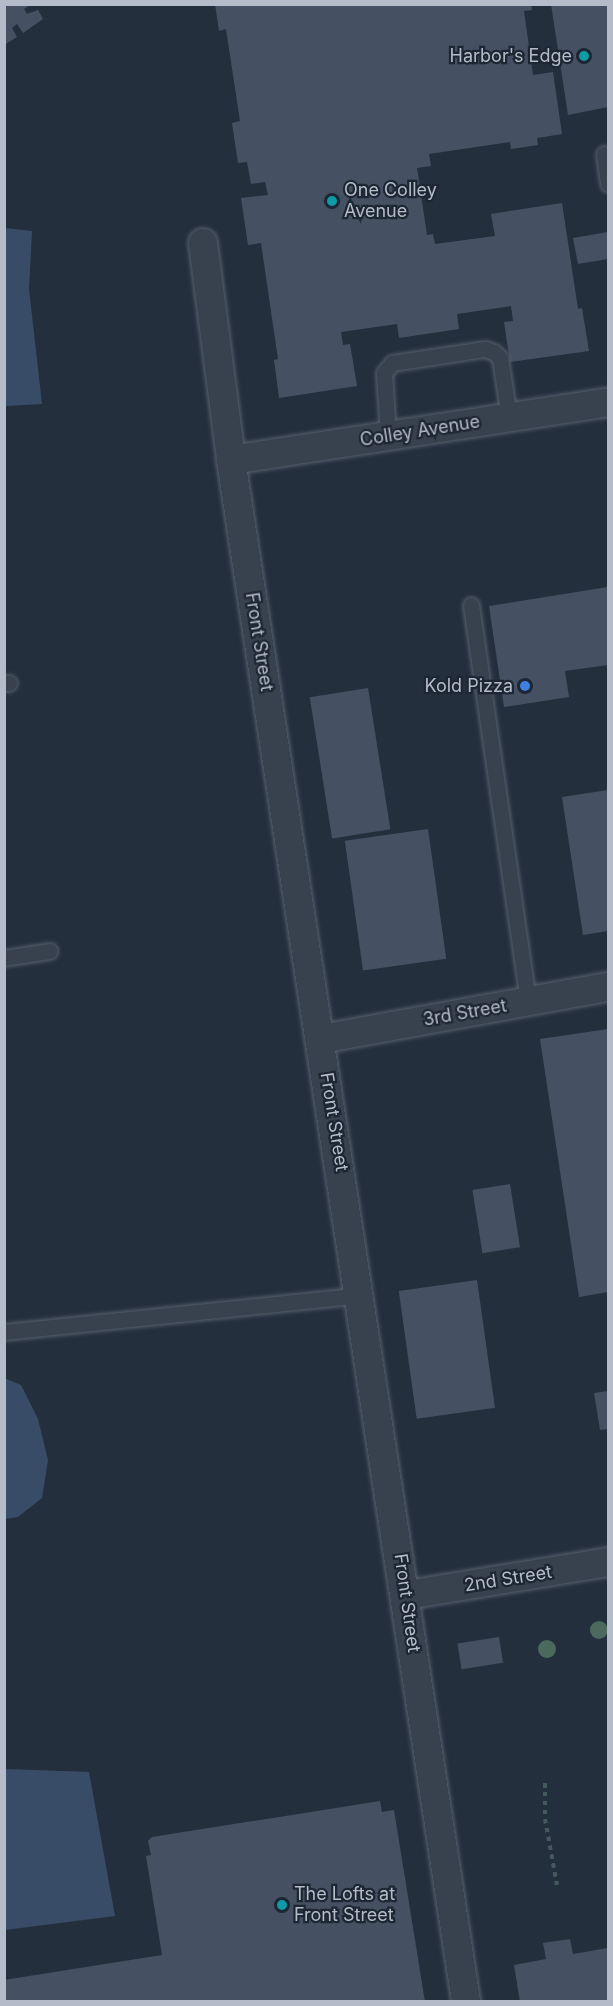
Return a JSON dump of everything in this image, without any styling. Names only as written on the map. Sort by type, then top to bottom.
[{"type":"street","name":"Front Street","points":[[203,243],[231,460],[407,1595],[466,2001]]},
{"type":"street","name":"Colley Avenue","points":[[231,460],[609,402]]},
{"type":"street","name":"3rd Street","points":[[321,1039],[609,987]]},
{"type":"street","name":"2nd Street","points":[[407,1595],[609,1562]]},
{"type":"lane","points":[[604,154],[609,184]]},
{"type":"lane","points":[[388,436],[384,373],[392,363],[485,349],[494,352],[500,358],[509,417]]},
{"type":"lane","points":[[471,605],[528,1001]]},
{"type":"lane","points":[[4,958],[49,951]]},
{"type":"lane","points":[[4,1332],[360,1295]]},
{"type":"path","points":[[545,1783],[545,1819],[557,1885]]},
{"type":"water","points":[[5,228],[32,231],[29,289],[42,404],[5,406]]},
{"type":"water","points":[[4,1378],[21,1385],[38,1419],[48,1460],[42,1498],[18,1517],[5,1519]]},
{"type":"water","points":[[5,1769],[89,1772],[115,1916],[5,1930]]},
{"type":"building","points":[[4,4],[32,4],[24,9],[27,14],[38,10],[43,19],[23,33],[17,24],[12,28],[17,37],[4,45]]},
{"type":"building","name":"One Colley Avenue","points":[[215,4],[531,4],[532,10],[524,11],[533,75],[553,72],[562,134],[537,138],[538,145],[511,149],[510,142],[429,154],[431,166],[417,168],[427,235],[433,234],[435,244],[495,236],[491,214],[562,203],[578,309],[582,308],[589,351],[510,362],[504,322],[513,321],[511,306],[457,314],[459,329],[399,338],[397,324],[341,332],[343,345],[350,344],[357,386],[279,398],[274,360],[278,359],[261,243],[248,245],[241,198],[268,195],[265,182],[251,184],[247,162],[238,163],[232,123],[240,121],[226,29],[219,31]]},
{"type":"building","name":"Harbor's Edge","points":[[551,4],[608,4],[608,107],[568,115]]},
{"type":"building","points":[[608,232],[608,259],[578,264],[573,238]]},
{"type":"building","points":[[608,587],[608,665],[565,671],[569,697],[504,707],[489,606]]},
{"type":"building","points":[[368,688],[390,829],[332,838],[310,697]]},
{"type":"building","points":[[608,790],[608,931],[583,935],[562,797]]},
{"type":"building","points":[[428,829],[446,959],[363,970],[345,841]]},
{"type":"building","points":[[608,1029],[608,1292],[579,1297],[540,1039]]},
{"type":"building","points":[[510,1184],[520,1247],[482,1253],[472,1190]]},
{"type":"building","points":[[477,1280],[495,1408],[417,1419],[399,1291]]},
{"type":"building","points":[[608,1391],[608,1429],[600,1430],[594,1393]]},
{"type":"building","points":[[499,1637],[503,1663],[462,1669],[458,1644]]},
{"type":"building","name":"The Lofts at Front Street","points":[[380,1801],[382,1812],[394,1810],[425,2002],[4,2002],[4,1980],[162,1955],[146,1856],[151,1855],[148,1841],[152,1837]]},
{"type":"building","points":[[570,1939],[573,1954],[608,1948],[608,2002],[520,2002],[514,1965],[546,1959],[543,1943]]},
{"type":"place","name":"Harbor's Edge","points":[[584,56]]},
{"type":"place","name":"One Colley Avenue","points":[[332,201]]},
{"type":"place","name":"Kold Pizza","points":[[525,686]]},
{"type":"place","name":"The Lofts at Front Street","points":[[282,1905]]}]
